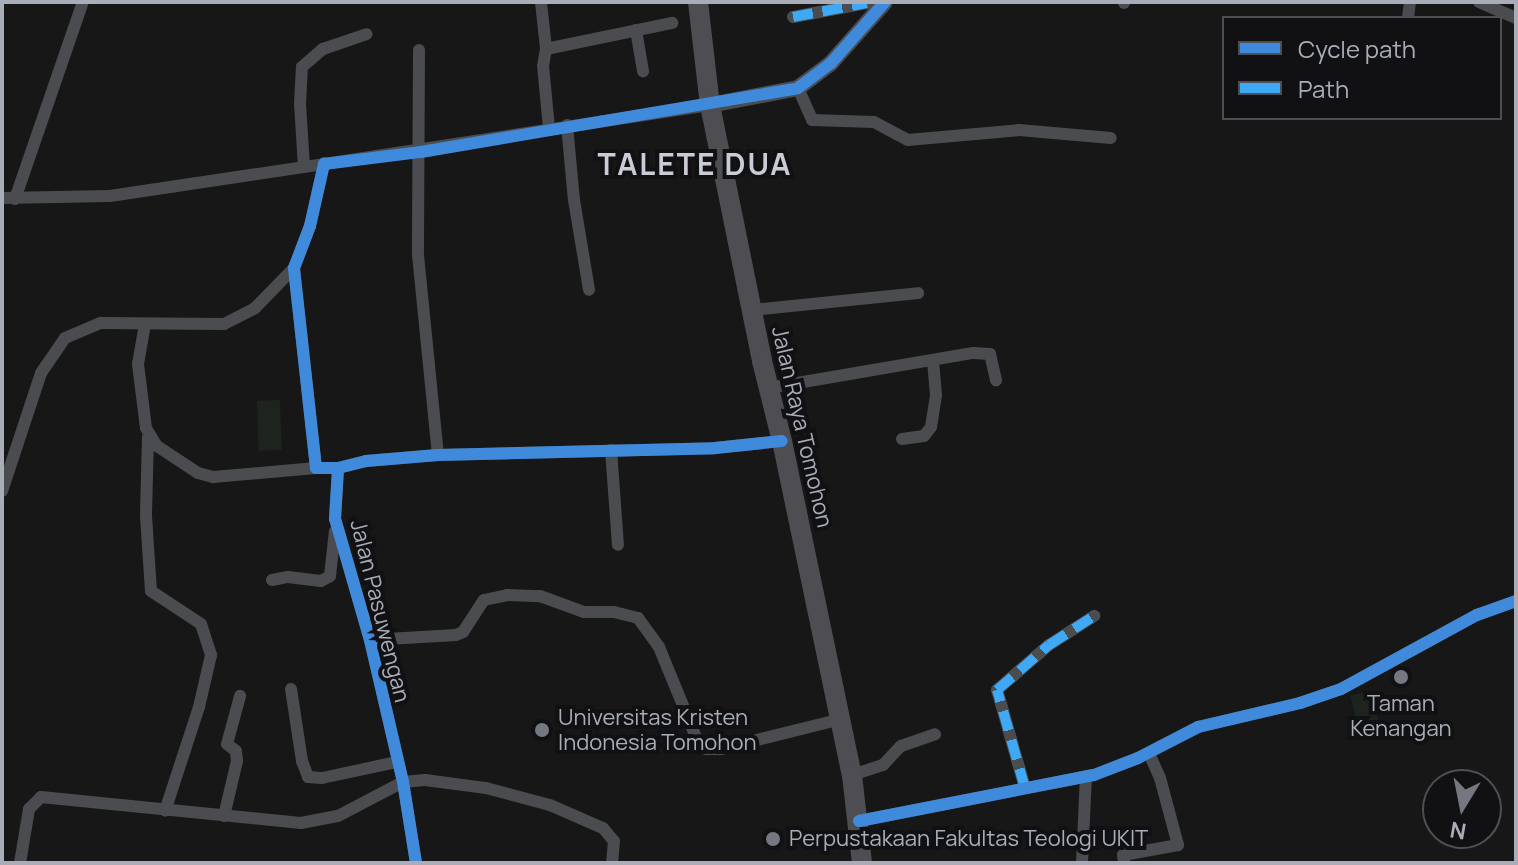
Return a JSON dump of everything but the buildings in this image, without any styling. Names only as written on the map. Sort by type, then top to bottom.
[{"type":"highway","name":"Jalan Raya Tomohon","points":[[698,2],[710,105],[841,719],[859,821],[862,863]]},
{"type":"street","points":[[83,2],[8,199],[110,196],[421,152],[798,88],[831,63],[869,7]]},
{"type":"street","points":[[541,2],[549,128]]},
{"type":"street","points":[[793,17],[885,2]]},
{"type":"street","points":[[1482,3],[1516,18]]},
{"type":"street","points":[[546,49],[672,23]]},
{"type":"street","points":[[636,30],[643,71]]},
{"type":"street","points":[[304,167],[300,104],[302,67],[323,49],[367,34]]},
{"type":"street","points":[[419,50],[421,152],[418,255],[438,455]]},
{"type":"street","points":[[798,88],[812,120],[874,122],[908,140],[1019,130],[1111,138]]},
{"type":"street","points":[[567,125],[574,200],[589,290]]},
{"type":"street","points":[[2,491],[41,373],[59,345],[92,325],[224,324],[255,308],[294,268],[310,226],[324,164]]},
{"type":"street","points":[[294,268],[316,468]]},
{"type":"street","points":[[752,310],[918,293]]},
{"type":"street","points":[[145,324],[138,364],[148,437],[148,581],[158,597],[201,624],[211,655],[199,707],[165,811]]},
{"type":"street","points":[[768,388],[986,353],[993,360],[996,380]]},
{"type":"street","points":[[902,439],[924,436],[931,427],[936,395],[933,360]]},
{"type":"street","points":[[148,437],[180,462],[204,475],[338,468],[366,461],[438,455],[715,448],[782,441]]},
{"type":"street","points":[[611,450],[618,545]]},
{"type":"street","name":"Jalan Pasuwengan","points":[[338,468],[335,519],[370,640],[403,782],[416,863]]},
{"type":"street","points":[[272,580],[288,577],[321,581],[330,576],[335,519]]},
{"type":"street","points":[[370,640],[456,635],[463,632],[484,600],[507,595],[540,596],[584,612],[614,612],[638,618],[659,647],[698,742],[706,749],[721,749],[841,719]]},
{"type":"street","points":[[859,821],[1086,776],[1149,753],[1198,727],[1300,703],[1341,689],[1477,615],[1516,601]]},
{"type":"street","points":[[1025,788],[997,690],[1049,645],[1094,616]]},
{"type":"street","points":[[291,689],[302,761],[308,777],[322,778],[397,762]]},
{"type":"street","points":[[224,816],[238,755],[227,744],[240,696]]},
{"type":"street","points":[[852,775],[883,765],[901,746],[935,734]]},
{"type":"street","points":[[1124,863],[1123,855],[1178,845],[1160,778],[1149,753]]},
{"type":"street","points":[[1082,863],[1086,776]]},
{"type":"street","points":[[20,863],[29,809],[41,797],[301,823],[338,816],[403,782],[425,780],[486,788],[550,805],[603,828],[614,841],[612,863]]},
{"type":"shaded area","points":[[280,400],[282,450],[259,451],[257,401]]},
{"type":"shaded area","points":[[1371,691],[1379,725],[1358,730],[1351,696]]},
{"type":"marked path","points":[[793,17],[867,3]]},
{"type":"marked path","points":[[1025,788],[997,690],[1049,645],[1094,616]]},
{"type":"cycle path","points":[[338,468],[316,468],[294,268],[310,226],[324,164],[421,152],[798,88],[831,63],[885,2]]},
{"type":"cycle path","points":[[416,863],[403,782],[370,640],[335,519],[338,468],[366,461],[438,455],[715,448],[782,441]]},
{"type":"cycle path","points":[[859,821],[1094,775],[1138,758],[1198,727],[1300,703],[1341,689],[1477,615],[1516,601]]},
{"type":"place","name":"Taman Kenangan","points":[[1401,677]]},
{"type":"place","name":"Universitas Kristen Indonesia Tomohon","points":[[542,730]]},
{"type":"place","name":"Perpustakaan Fakultas Teologi UKIT","points":[[773,839]]},
{"type":"district","name":"TALETE DUA","points":[[695,164]]}]
